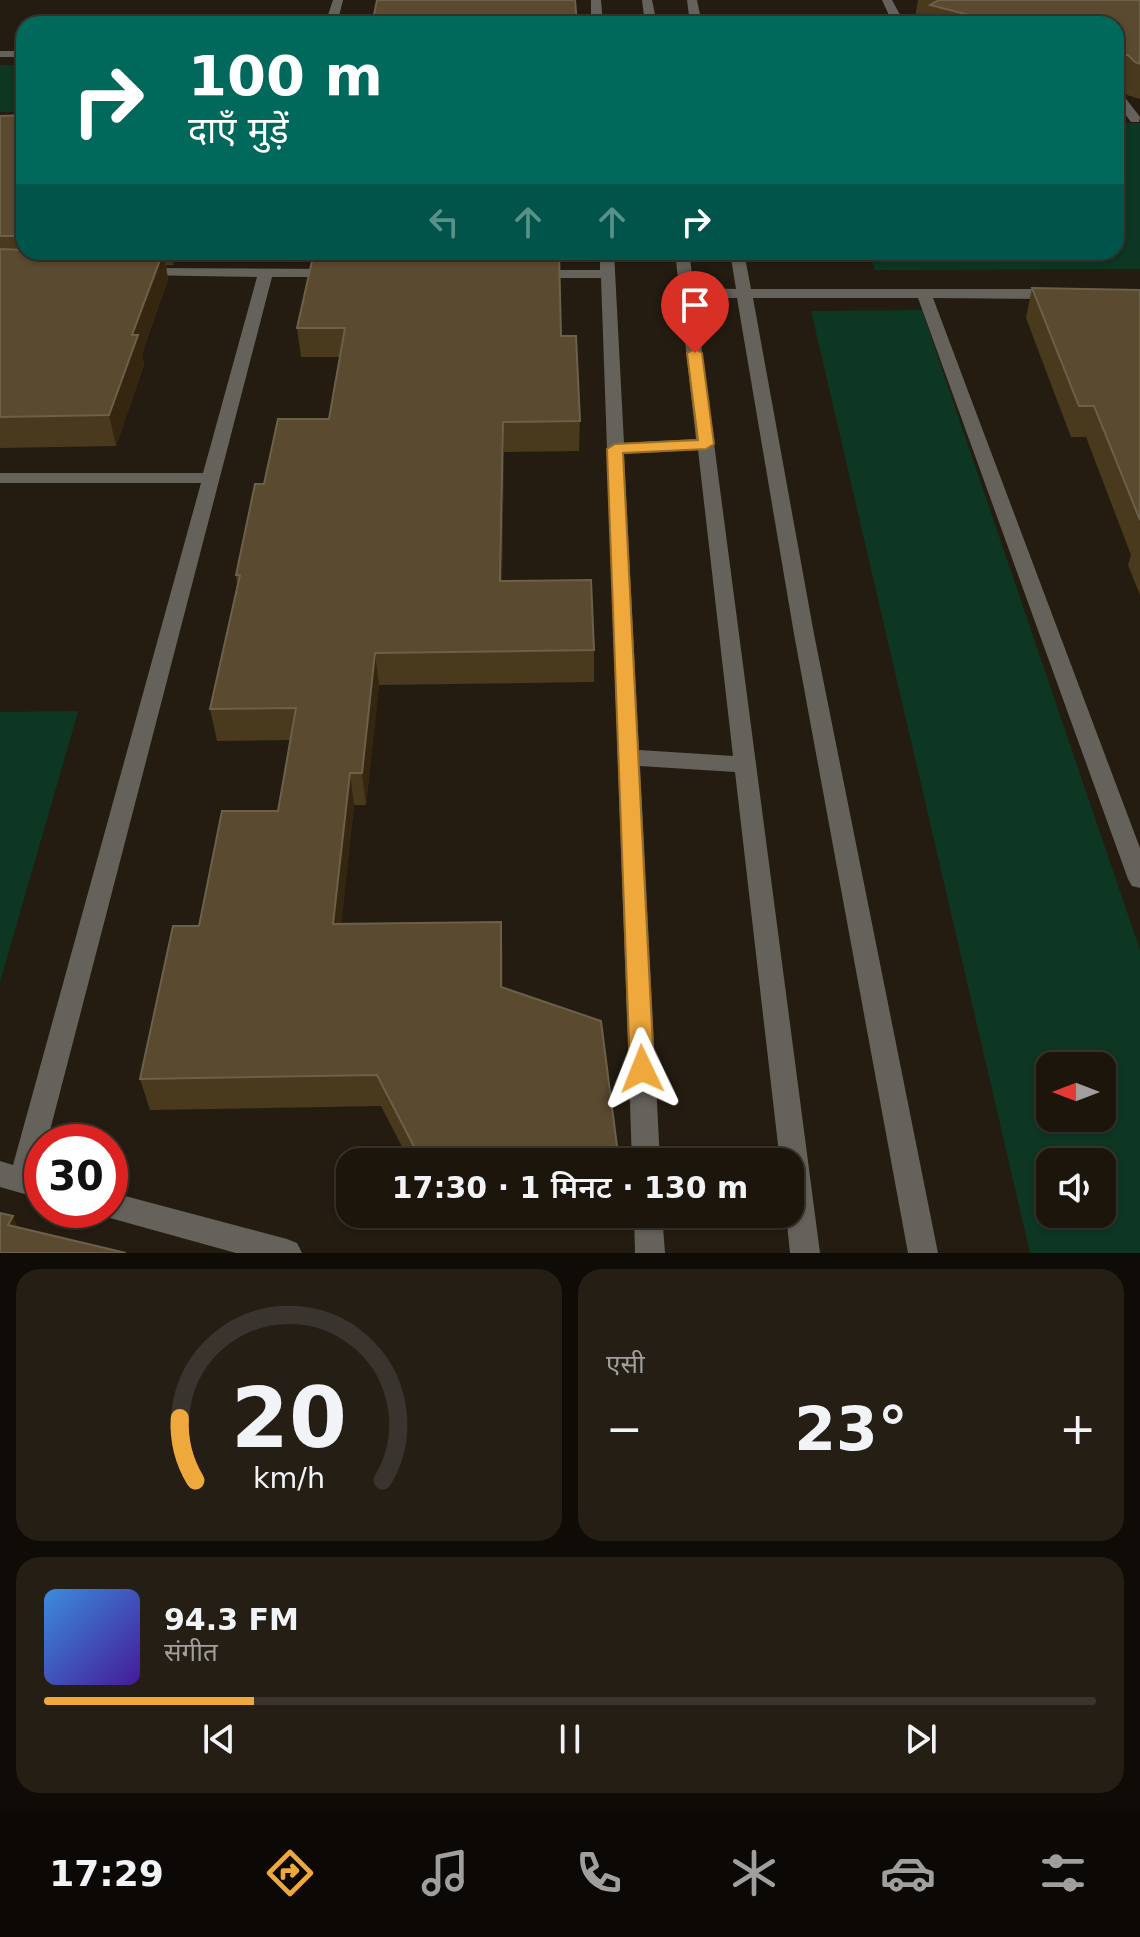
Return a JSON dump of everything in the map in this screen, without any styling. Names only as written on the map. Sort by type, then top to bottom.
[{"type":"street","points":[[1124,103],[1138,119]]},
{"type":"street","points":[[683,260],[805,1253]]},
{"type":"street","points":[[739,260],[804,634],[923,1253]]},
{"type":"street","points":[[517,274],[607,263],[645,1148]]},
{"type":"street","points":[[125,272],[360,273]]},
{"type":"street","points":[[22,1180],[266,272]]},
{"type":"street","points":[[687,293],[1078,294]]},
{"type":"street","points":[[924,295],[1140,879]]},
{"type":"street","points":[[615,449],[706,444]]},
{"type":"street","points":[[0,478],[211,478]]},
{"type":"street","points":[[629,757],[745,765]]},
{"type":"street","points":[[128,1210],[287,1253]]},
{"type":"street","points":[[649,1228],[650,1253]]},
{"type":"green space","points":[[0,65],[16,65],[16,112],[0,112]]},
{"type":"green space","points":[[1124,123],[1140,123],[1140,269],[875,270],[872,260],[1124,260]]},
{"type":"green space","points":[[922,310],[1140,950],[1140,1253],[1030,1253],[811,311]]},
{"type":"green space","points":[[0,712],[78,712],[0,982]]},
{"type":"building","points":[[377,0],[575,0],[576,16],[374,16]]},
{"type":"building","points":[[939,0],[1140,0],[1140,64],[1124,55],[1124,16],[973,16],[930,5]]},
{"type":"building","points":[[16,115],[16,236],[0,236],[0,116]]},
{"type":"building","points":[[0,249],[16,250],[16,260],[160,260],[132,335],[138,335],[109,415],[0,417]]},
{"type":"building","points":[[312,260],[559,260],[561,336],[576,336],[580,421],[503,422],[500,581],[591,580],[594,650],[375,653],[362,773],[350,773],[333,924],[501,922],[501,987],[601,1021],[617,1148],[415,1148],[377,1075],[140,1079],[173,926],[199,926],[222,811],[278,811],[296,708],[210,709],[240,575],[236,575],[255,484],[264,484],[278,419],[329,419],[345,328],[297,328]]},
{"type":"building","points":[[1032,288],[1140,290],[1140,520],[1094,406],[1079,406]]},
{"type":"building","points":[[0,1213],[13,1216],[8,1225],[126,1253],[0,1253]]},
{"type":"route","points":[[642,1069],[615,449],[706,444],[695,353]]}]
